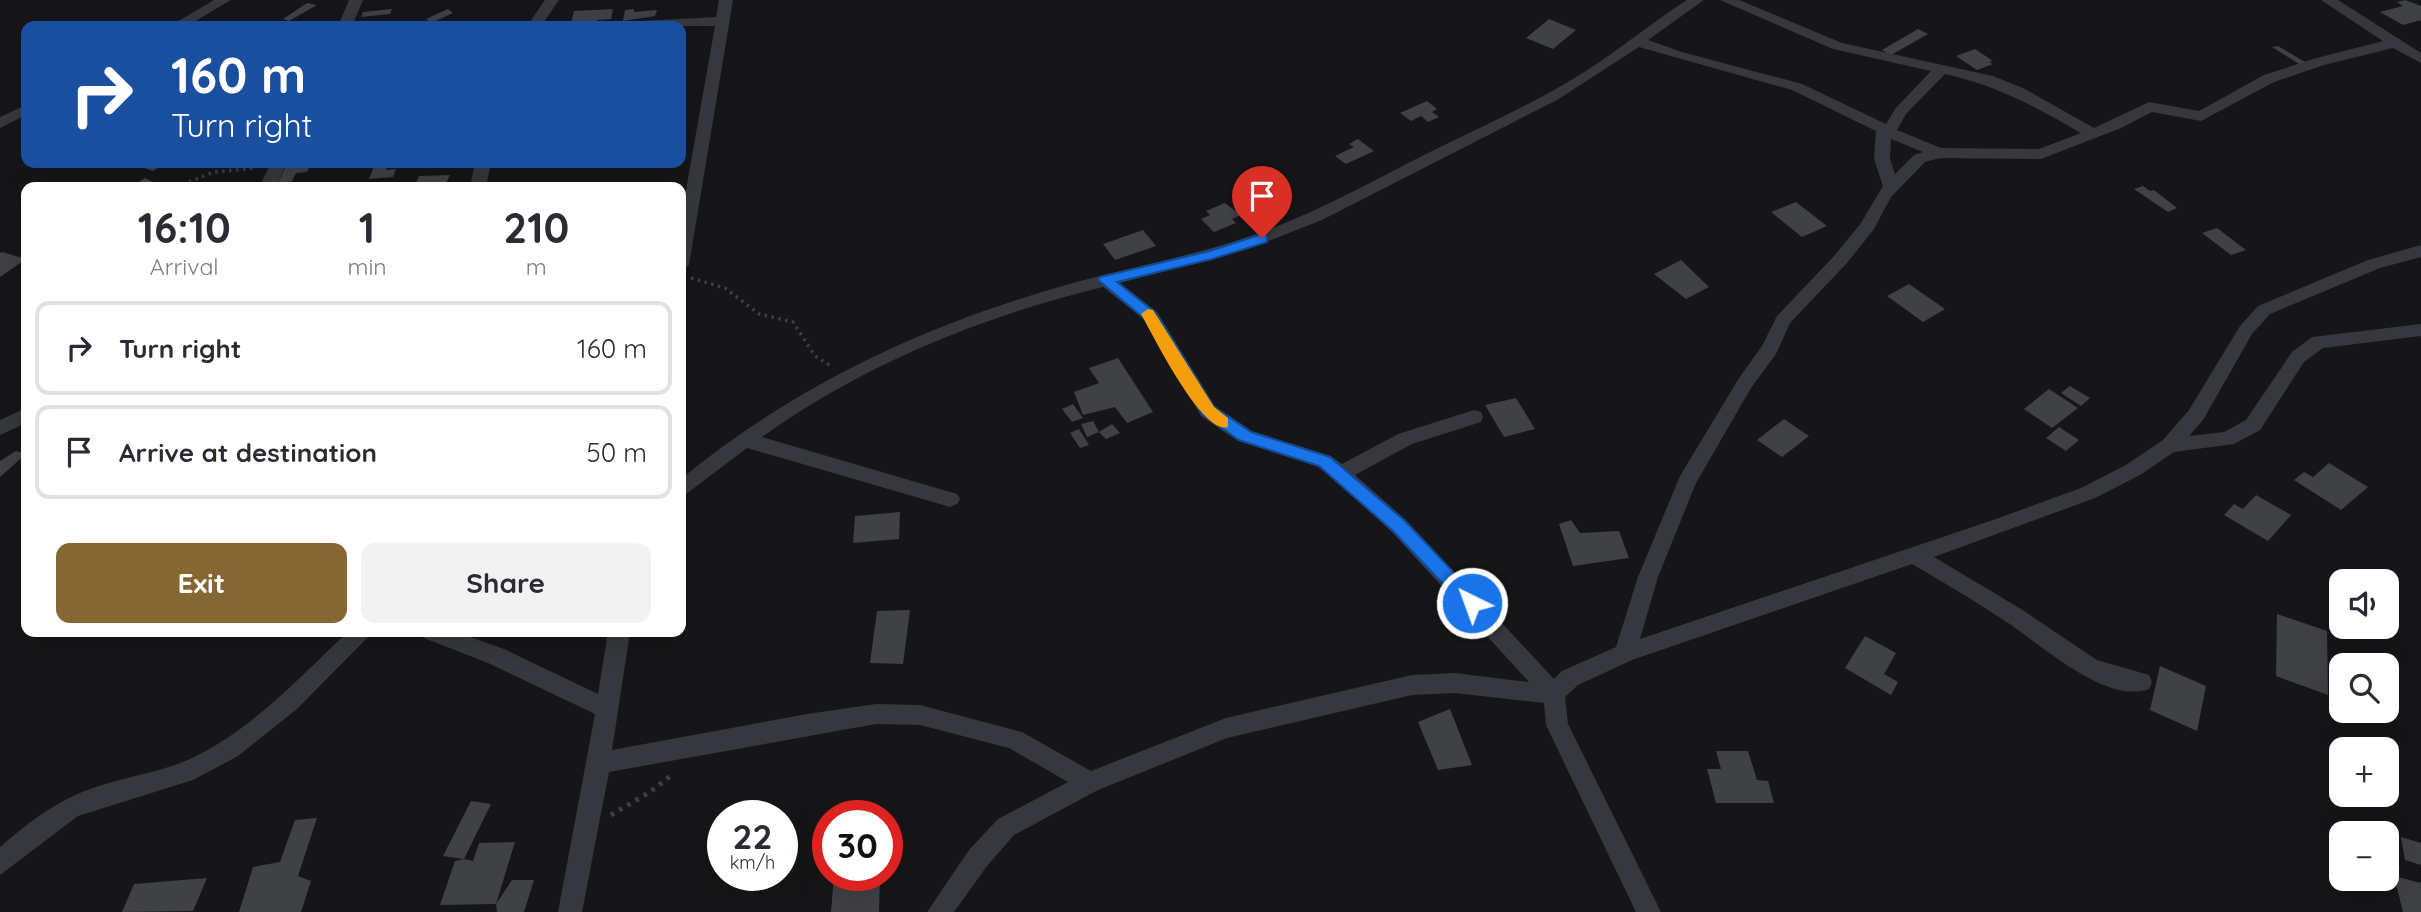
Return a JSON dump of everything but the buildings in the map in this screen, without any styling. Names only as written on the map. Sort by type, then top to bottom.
[{"type":"street","points":[[186,21],[224,0]]},
{"type":"street","points":[[347,21],[356,0]]},
{"type":"street","points":[[537,21],[552,0]]},
{"type":"street","points":[[686,225],[726,0]]},
{"type":"street","points":[[686,486],[742,439],[803,398],[935,336],[1007,309],[1105,280],[1212,255],[1300,224],[1588,76],[1697,0]]},
{"type":"street","points":[[1727,0],[1838,46],[1988,79],[2020,92],[2093,134]]},
{"type":"street","points":[[2328,0],[2421,59]]},
{"type":"street","points":[[686,23],[723,21]]},
{"type":"street","points":[[1637,41],[1704,64],[1807,91],[1847,108],[1886,132],[1940,153]]},
{"type":"street","points":[[1625,653],[1648,577],[1687,481],[1745,383],[1770,349],[1783,320],[1841,258],[1867,226],[1884,194],[1920,158],[1940,153],[2041,154],[2093,134],[2149,107],[2168,108],[2201,116],[2220,101],[2254,84],[2320,61],[2394,43]]},
{"type":"street","points":[[1891,187],[1882,159],[1886,132],[1900,112],[1941,69]]},
{"type":"street","points":[[0,123],[21,112]]},
{"type":"street","points":[[1554,694],[1570,678],[1625,653],[2088,493],[2133,470],[2170,445],[2196,415],[2246,330],[2264,310],[2374,264],[2421,251]]},
{"type":"street","points":[[1105,280],[1151,316],[1189,384],[1218,418],[1245,436],[1324,461],[1342,475],[1419,546],[1554,694],[1557,725],[1649,912]]},
{"type":"street","points":[[2170,445],[2227,439],[2253,425],[2298,356],[2318,342],[2421,330]]},
{"type":"street","points":[[1342,475],[1364,458],[1399,441],[1475,417]]},
{"type":"street","points":[[0,428],[21,418]]},
{"type":"street","points":[[742,439],[950,499]]},
{"type":"street","points":[[1911,554],[2016,616],[2086,667],[2112,678],[2141,682]]},
{"type":"street","points":[[0,863],[29,838],[78,804],[177,775],[206,764],[241,743],[270,721],[357,637]]},
{"type":"street","points":[[445,637],[496,656],[607,709]]},
{"type":"street","points":[[570,912],[599,763],[618,637]]},
{"type":"street","points":[[939,912],[978,858],[1006,827],[1090,782],[1226,728],[1412,685],[1454,683],[1554,694]]},
{"type":"street","points":[[599,763],[821,722],[876,714],[920,715],[1014,738],[1090,782]]},
{"type":"path","points":[[189,182],[214,172],[246,168]]},
{"type":"path","points":[[686,276],[725,288],[759,314],[793,322],[815,356],[842,371],[858,374]]},
{"type":"path","points":[[587,825],[633,803],[676,771]]},
{"type":"slow traffic","points":[[1148,314],[1189,384],[1209,411],[1223,423]]},
{"type":"route","points":[[1262,238],[1212,255],[1105,280],[1151,316],[1189,384],[1209,411],[1245,436],[1324,461],[1399,526],[1472,603]]}]
